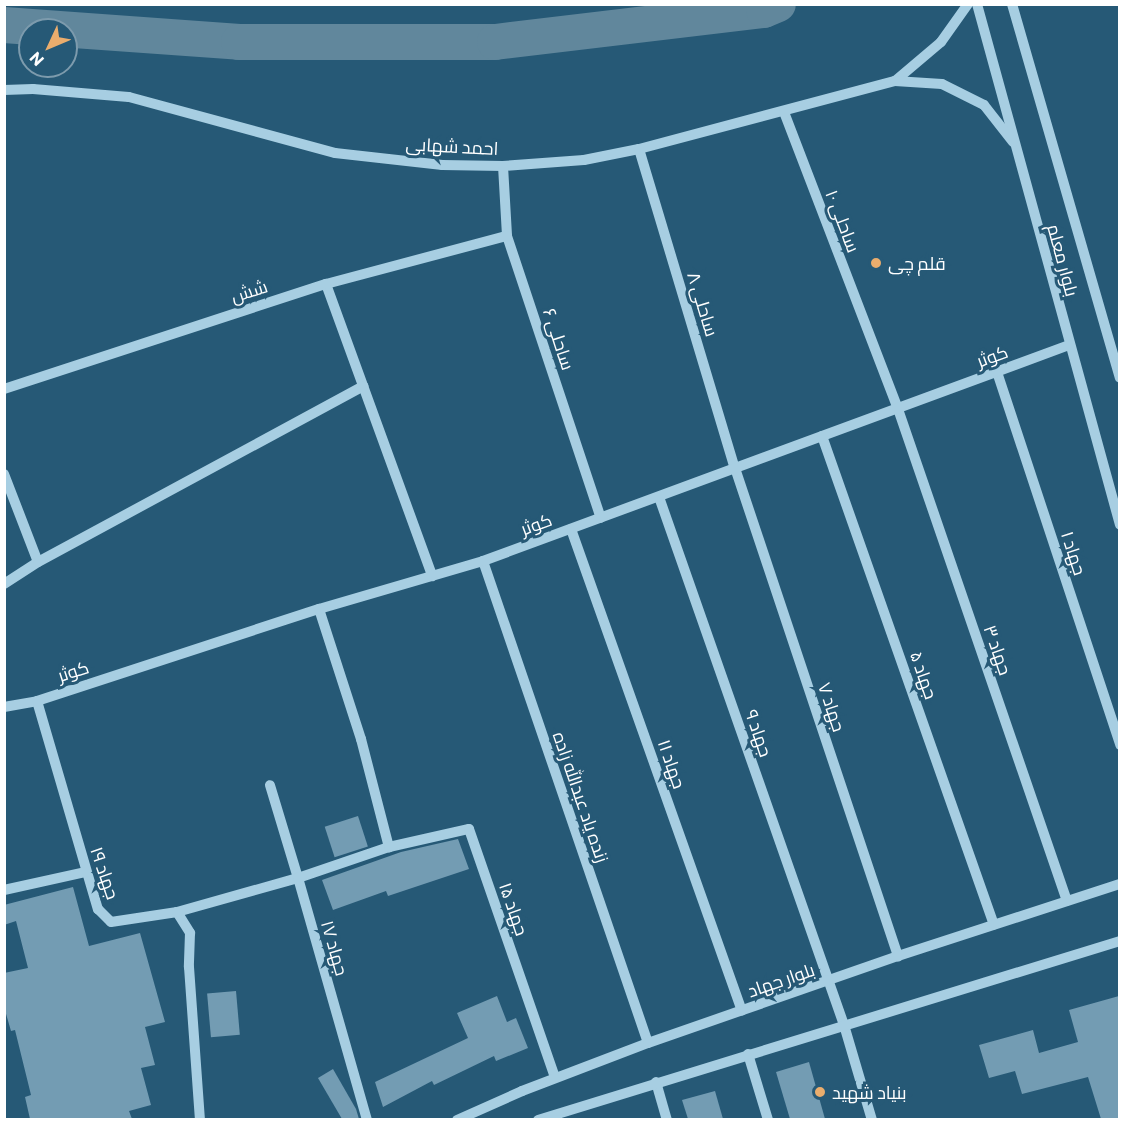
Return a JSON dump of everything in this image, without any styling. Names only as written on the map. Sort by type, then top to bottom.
[{"type":"street","name":"احمد شهابی","points":[[896,81],[941,42],[968,4]]},
{"type":"street","name":"بلوار معلم","points":[[977,4],[1119,525]]},
{"type":"street","name":"بلوار معلم","points":[[1012,4],[1119,378]]},
{"type":"street","name":"احمد شهابی","points":[[4,90],[33,89],[129,97],[335,153],[442,165],[503,166],[584,160],[639,149],[896,81],[942,84],[984,105],[1013,142]]},
{"type":"street","name":"ساحلی ۱۰","points":[[784,112],[898,409]]},
{"type":"street","name":"ساحلی ۸","points":[[639,149],[735,468]]},
{"type":"street","name":"ساحلی ۶","points":[[503,166],[507,236],[601,518]]},
{"type":"street","name":"شش","points":[[4,388],[326,284],[507,236]]},
{"type":"street","points":[[326,284],[432,576]]},
{"type":"street","name":"کوثر","points":[[4,707],[37,701],[319,609],[483,561],[1069,345]]},
{"type":"street","name":"جهاد ۱","points":[[997,372],[1119,744]]},
{"type":"street","points":[[4,584],[38,562],[363,386]]},
{"type":"street","name":"جهاد ۳","points":[[898,409],[1066,901]]},
{"type":"street","name":"جهاد ۵","points":[[822,436],[994,925]]},
{"type":"street","name":"جهاد ۷","points":[[735,468],[898,956]]},
{"type":"street","points":[[4,474],[38,562]]},
{"type":"street","name":"جهاد ۹","points":[[659,496],[844,1025],[872,1119]]},
{"type":"street","name":"جهاد ۱۱","points":[[571,529],[742,1011]]},
{"type":"street","name":"زنده یاد عبدالله زاده","points":[[483,561],[648,1043]]},
{"type":"street","points":[[200,1119],[189,967],[190,933],[177,912],[298,878],[389,847],[361,740],[319,609]]},
{"type":"street","name":"جهاد ۱۹","points":[[37,701],[98,909],[111,922],[177,912]]},
{"type":"street","name":"جهاد ۱۷","points":[[270,785],[366,1119]]},
{"type":"street","name":"جهاد ۱۵","points":[[389,847],[469,829],[555,1078]]},
{"type":"street","points":[[4,890],[86,872]]},
{"type":"street","name":"بلوار جهاد","points":[[457,1119],[555,1078],[648,1043],[898,956],[1119,884]]},
{"type":"street","points":[[538,1119],[1119,941]]},
{"type":"street","points":[[748,1054],[768,1119]]},
{"type":"street","points":[[656,1082],[667,1119]]},
{"type":"building","points":[[358,816],[368,846],[335,857],[325,827]]},
{"type":"building","points":[[458,839],[469,869],[388,896],[386,891],[333,910],[322,880],[401,852]]},
{"type":"building","points":[[73,887],[89,946],[140,933],[165,1022],[145,1027],[155,1065],[141,1068],[151,1105],[129,1111],[132,1119],[30,1119],[25,1097],[31,1095],[15,1030],[11,1031],[4,1007],[4,973],[28,968],[16,921],[4,925],[4,905]]},
{"type":"building","points":[[236,991],[240,1035],[211,1037],[207,994]]},
{"type":"building","points":[[497,996],[507,1022],[516,1018],[528,1048],[496,1061],[494,1056],[434,1085],[432,1081],[383,1107],[375,1082],[468,1038],[457,1013]]},
{"type":"building","points":[[1119,996],[1119,1119],[1101,1119],[1088,1077],[1022,1094],[1015,1071],[989,1078],[979,1045],[1033,1030],[1039,1053],[1078,1042],[1069,1010]]},
{"type":"building","points":[[809,1062],[825,1119],[790,1119],[776,1072]]},
{"type":"building","points":[[333,1069],[356,1109],[359,1119],[342,1119],[318,1078]]},
{"type":"building","points":[[715,1091],[723,1119],[688,1119],[682,1100]]},
{"type":"waterway","points":[[4,25],[239,42],[495,42],[764,10],[778,4]]},
{"type":"place","name":"قلم چی","points":[[876,263]]},
{"type":"place","name":"بنیاد شهید","points":[[820,1092]]}]
